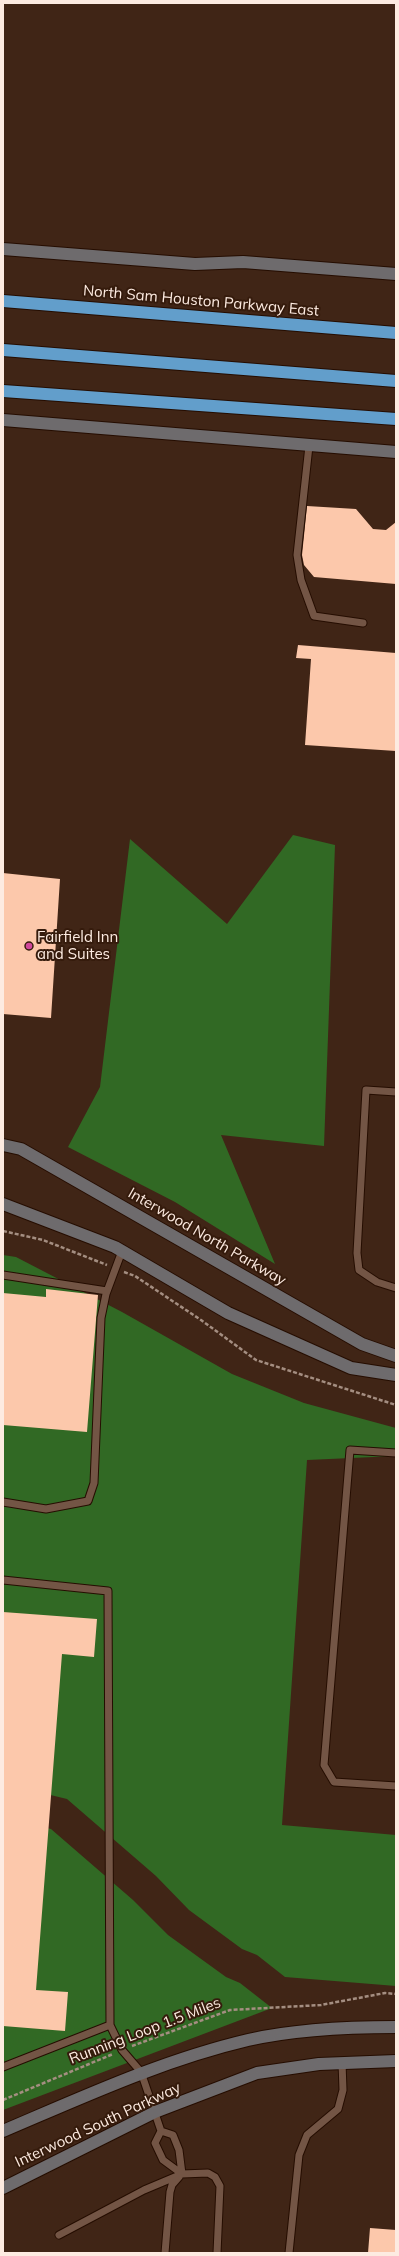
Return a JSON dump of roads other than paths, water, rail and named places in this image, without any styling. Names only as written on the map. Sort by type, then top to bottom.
[{"type":"highway","name":"North Sam Houston Parkway East","points":[[3,301],[396,333]]},
{"type":"highway","points":[[3,350],[396,381]]},
{"type":"highway","points":[[3,391],[396,419]]},
{"type":"street","points":[[3,249],[196,264],[243,262],[396,274]]},
{"type":"street","points":[[3,420],[396,452]]},
{"type":"street","name":"Interwood North Parkway","points":[[3,1145],[21,1148],[362,1344],[396,1356]]},
{"type":"street","points":[[3,1204],[122,1251],[228,1313],[351,1368],[396,1375]]},
{"type":"street","name":"Interwood South Parkway","points":[[3,2130],[142,2072],[248,2040],[315,2030],[396,2027]]},
{"type":"street","name":"Interwood South Parkway","points":[[3,2188],[155,2112],[257,2073],[342,2062],[396,2061]]},
{"type":"lane","points":[[309,446],[297,555],[309,607],[314,616],[363,623]]},
{"type":"lane","points":[[396,1092],[366,1090],[358,1253],[359,1270],[377,1282],[396,1288]]},
{"type":"lane","points":[[3,1502],[46,1509],[88,1501],[94,1483],[98,1358],[101,1318],[107,1290],[122,1251]]},
{"type":"lane","points":[[3,1275],[107,1290]]},
{"type":"lane","points":[[396,1453],[350,1450],[324,1765],[334,1782],[396,1786]]},
{"type":"lane","points":[[3,1580],[108,1591],[110,2025],[122,2050],[142,2072],[161,2131],[155,2143],[163,2160],[182,2174]]},
{"type":"lane","points":[[3,2067],[110,2025]]},
{"type":"lane","points":[[289,2253],[299,2155],[307,2135],[338,2109],[343,2090],[342,2062]]},
{"type":"lane","points":[[161,2131],[173,2135],[179,2150],[182,2174],[172,2185],[170,2192],[165,2253]]},
{"type":"lane","points":[[59,2235],[144,2190],[182,2174],[208,2173],[218,2181],[217,2253]]},
{"type":"place","name":"Fairfield Inn and Suites","points":[[29,946]]}]
